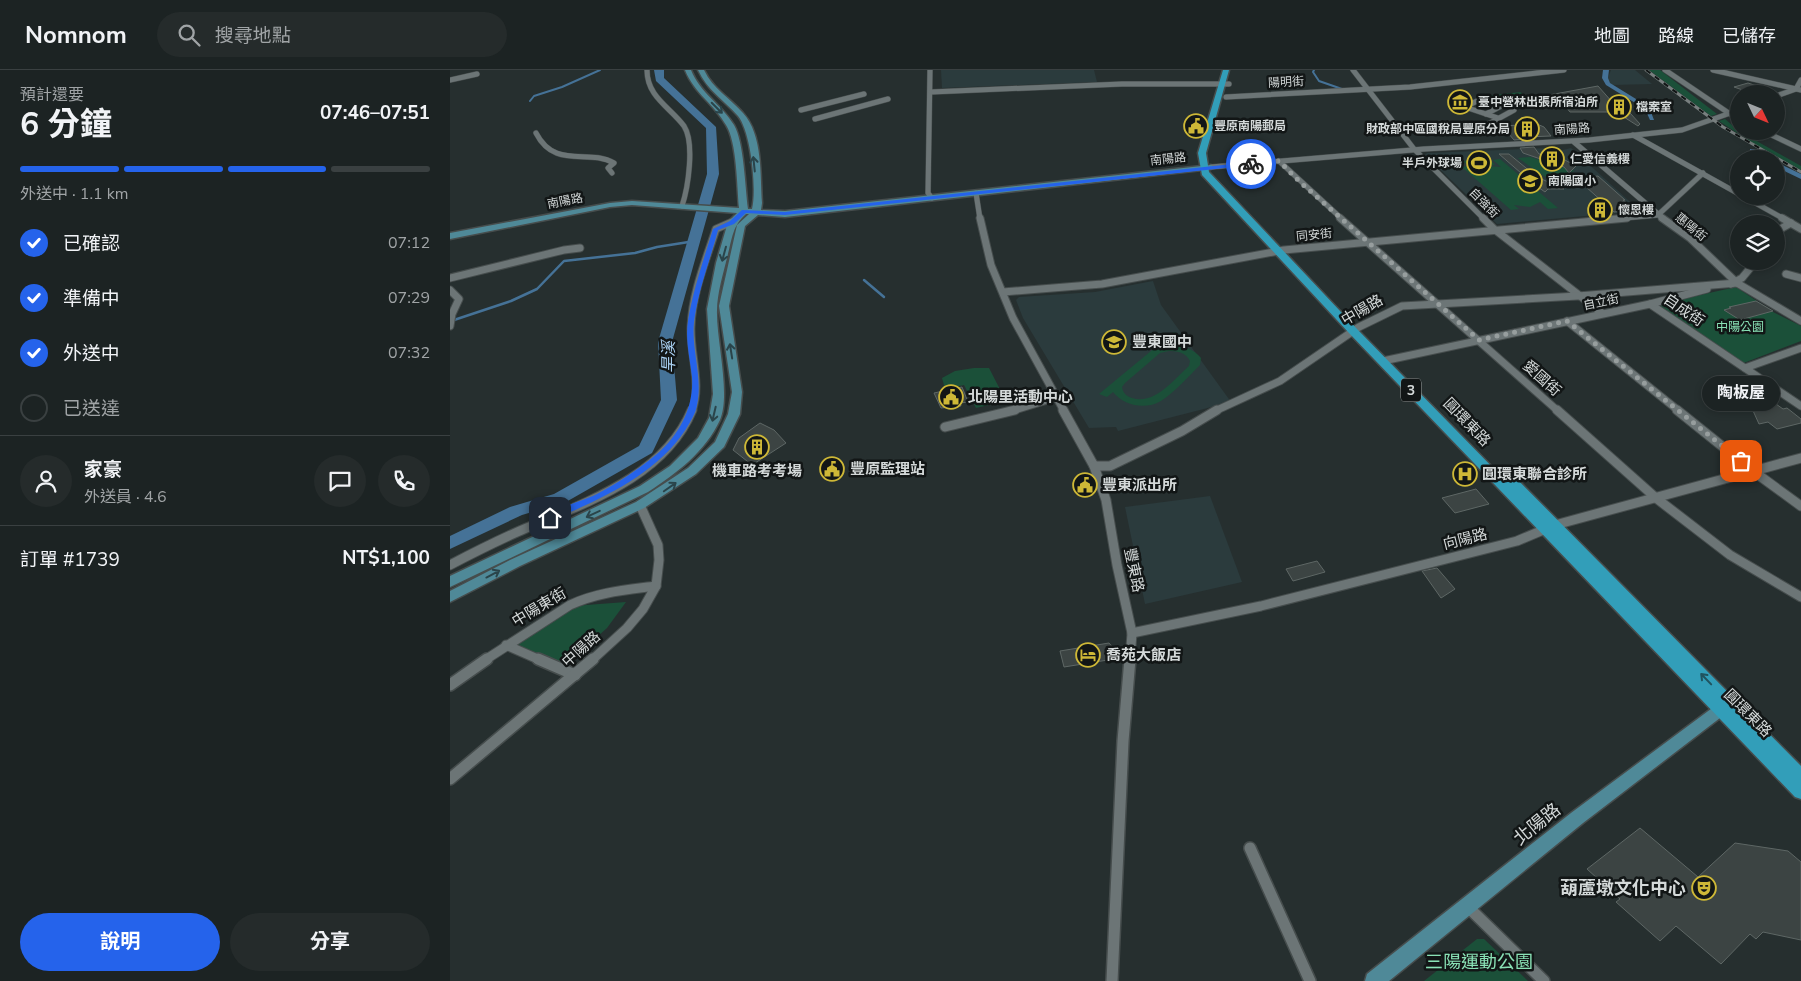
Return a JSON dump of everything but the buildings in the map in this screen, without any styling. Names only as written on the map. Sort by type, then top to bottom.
[{"type":"main road","points":[[1207,167],[1202,153],[1222,97],[1226,70]]},
{"type":"main road","points":[[1225,84],[1232,70]]},
{"type":"main road","name":"圓環東路","points":[[1207,167],[1205,173],[1724,706],[1801,792]]},
{"type":"main road","name":"圓環東路","points":[[1724,706],[1801,776]]},
{"type":"street","points":[[646,70],[645,78],[654,93],[663,106],[686,128],[689,146],[687,197],[684,206]]},
{"type":"street","points":[[688,70],[693,84],[731,124],[750,212]]},
{"type":"street","points":[[450,597],[515,563],[640,505],[692,471],[720,444],[734,414],[737,392],[724,306],[741,225],[758,204],[751,135],[747,124],[741,115],[712,89],[701,70]]},
{"type":"street","points":[[930,70],[928,193],[932,198]]},
{"type":"street","points":[[1353,70],[1368,90]]},
{"type":"street","name":"陽明街","points":[[1222,97],[1368,90],[1462,82],[1564,70]]},
{"type":"street","points":[[1665,70],[1729,115]]},
{"type":"street","points":[[1713,70],[1798,89]]},
{"type":"street","points":[[450,80],[477,74]]},
{"type":"street","points":[[1798,89],[1801,80]]},
{"type":"street","points":[[931,92],[1139,84],[1225,84]]},
{"type":"street","points":[[1785,93],[1798,89]]},
{"type":"street","name":"自強街","points":[[1368,90],[1414,149],[1494,229],[1602,313]]},
{"type":"street","points":[[801,110],[864,94]]},
{"type":"street","points":[[1485,97],[1465,107],[1498,118]]},
{"type":"street","points":[[815,119],[888,99]]},
{"type":"street","points":[[1486,114],[1501,106]]},
{"type":"street","points":[[1474,132],[1514,110]]},
{"type":"street","name":"南陽路","points":[[450,236],[610,205],[642,203],[785,214],[1207,167],[1414,149],[1574,142],[1682,130],[1729,115]]},
{"type":"street","points":[[536,133],[542,144],[563,156],[613,161],[614,164],[608,168],[612,172]]},
{"type":"street","points":[[1633,135],[1730,189]]},
{"type":"street","points":[[1782,140],[1801,149]]},
{"type":"street","name":"惠陽街","points":[[1574,142],[1658,215],[1690,238],[1737,283],[1801,321]]},
{"type":"street","name":"愛國街","points":[[1279,161],[1656,498],[1730,555],[1801,597]]},
{"type":"street","points":[[1658,215],[1703,173]]},
{"type":"street","name":"豐東路","points":[[976,193],[978,210],[991,265],[1013,318],[1094,466],[1106,500],[1117,565],[1132,633],[1123,741],[1112,981]]},
{"type":"street","points":[[1759,205],[1801,229]]},
{"type":"street","points":[[450,565],[483,547],[600,495],[634,476],[661,455],[675,439],[688,420],[694,405],[695,379],[690,347],[691,322],[716,229],[750,212]]},
{"type":"street","name":"同安街","points":[[1003,292],[1102,284],[1280,250],[1658,215]]},
{"type":"street","points":[[450,582],[644,489],[674,469],[703,440],[714,418],[718,394],[712,309],[721,263],[732,222]]},
{"type":"street","points":[[1785,226],[1790,223]]},
{"type":"street","points":[[450,278],[564,250],[580,248]]},
{"type":"street","points":[[1737,283],[1748,270]]},
{"type":"street","points":[[1786,274],[1801,278]]},
{"type":"street","name":"中陽路","points":[[1094,466],[1110,466],[1182,431],[1215,411],[1280,381],[1356,329],[1402,306],[1578,296],[1737,283]]},
{"type":"street","name":"自立街","points":[[1387,360],[1650,304],[1737,283]]},
{"type":"street","points":[[450,290],[459,299],[452,314],[450,326]]},
{"type":"street","name":"自成街","points":[[1650,304],[1801,406]]},
{"type":"street","points":[[1567,321],[1753,471],[1801,506]]},
{"type":"street","points":[[1744,368],[1801,348]]},
{"type":"street","points":[[945,426],[1003,414],[1057,397]]},
{"type":"street","name":"向陽路","points":[[1132,633],[1261,606],[1499,546],[1517,541],[1550,527],[1801,458]]},
{"type":"street","name":"中陽路","points":[[451,776],[575,675],[627,628],[643,609],[656,586],[659,560],[658,545],[640,505]]},
{"type":"street","name":"中陽東街","points":[[450,685],[506,645],[570,605],[603,593],[656,586]]},
{"type":"street","points":[[506,645],[575,675]]},
{"type":"street","name":"北陽路","points":[[1374,981],[1576,818],[1724,706]]},
{"type":"street","points":[[1250,848],[1310,981]]},
{"type":"street","points":[[1468,907],[1544,981]]},
{"type":"shaded area","points":[[941,70],[1094,70],[1097,82],[942,88]]},
{"type":"shaded area","points":[[1611,70],[1635,70],[1652,84],[1612,85],[1607,80]]},
{"type":"shaded area","name":"南陽國小","points":[[1548,148],[1559,151],[1571,148],[1640,211],[1497,224],[1425,155],[1427,153]]},
{"type":"shaded area","name":"豐東國中","points":[[1153,281],[1161,305],[1231,402],[1118,431],[1116,427],[1089,428],[1023,318],[1016,300],[1019,297],[1095,292]]},
{"type":"shaded area","points":[[1210,496],[1242,582],[1145,604],[1125,507]]},
{"type":"green space","points":[[1649,70],[1660,70],[1717,114],[1711,116]]},
{"type":"green space","points":[[1520,92],[1538,103],[1505,104],[1486,96]]},
{"type":"green space","points":[[1725,119],[1730,123],[1730,128],[1719,121]]},
{"type":"green space","points":[[1748,140],[1755,140],[1773,150],[1765,150]]},
{"type":"green space","points":[[1530,157],[1575,171],[1566,173],[1581,184],[1560,187],[1518,158]]},
{"type":"green space","points":[[1785,157],[1801,166],[1801,170],[1785,161]]},
{"type":"green space","points":[[1490,159],[1495,165],[1471,167],[1475,170],[1486,166],[1501,167],[1493,160],[1500,159],[1558,208],[1548,209],[1540,202],[1530,207],[1514,205],[1519,209],[1511,210],[1462,167],[1469,166],[1463,161]]},
{"type":"green space","name":"中陽公園","points":[[1736,287],[1773,312],[1801,326],[1801,341],[1741,364],[1655,305]]},
{"type":"green space","points":[[1174,332],[1182,336],[1171,345],[1191,350],[1201,358],[1200,365],[1169,395],[1159,402],[1140,406],[1122,400],[1113,392],[1107,397],[1099,394]],"holes":[[[1169,351],[1184,354],[1190,361],[1189,366],[1156,395],[1140,399],[1132,398],[1125,394],[1122,387],[1125,383],[1160,353]]]},
{"type":"green space","points":[[989,368],[1006,401],[976,408],[964,385],[945,389],[942,378],[955,371]]},
{"type":"green space","points":[[626,602],[607,628],[563,667],[509,646],[573,606]]},
{"type":"green space","name":"三陽運動公園","points":[[1477,939],[1484,939],[1528,981],[1424,981]]},
{"type":"waterway","points":[[530,101],[534,96],[562,87],[600,70]]},
{"type":"waterway","name":"旱溪","points":[[450,543],[516,511],[560,498],[646,449],[669,400],[665,342],[713,174],[711,127],[659,79],[659,70]]},
{"type":"waterway","points":[[1314,70],[1313,72],[1319,81],[1342,89]]},
{"type":"waterway","points":[[1606,70],[1605,78],[1608,84],[1647,108],[1652,119]]},
{"type":"waterway","points":[[1785,169],[1801,177]]},
{"type":"waterway","points":[[451,321],[511,301],[537,289],[564,261],[635,253],[657,247],[695,241]]},
{"type":"waterway","points":[[864,280],[884,297]]},
{"type":"railway","points":[[1646,70],[1723,127],[1801,172]]},
{"type":"way so far","points":[[1251,164],[1279,161],[1300,182],[1479,340],[1567,321],[1741,461]]},
{"type":"place","name":"臺中營林出張所宿泊所","points":[[1460,102]]},
{"type":"place","name":"檔案室","points":[[1619,107]]},
{"type":"place","name":"豐原南陽郵局","points":[[1196,126]]},
{"type":"place","name":"財政部中區國稅局豐原分局","points":[[1527,129]]},
{"type":"place","name":"仁愛信義樓","points":[[1552,159]]},
{"type":"place","name":"半戶外球場","points":[[1479,163]]},
{"type":"place","name":"南陽國小","points":[[1530,181]]},
{"type":"place","name":"懷恩樓","points":[[1600,210]]},
{"type":"place","name":"豐東國中","points":[[1114,342]]},
{"type":"place","name":"北陽里活動中心","points":[[951,397]]},
{"type":"place","name":"機車路考考場","points":[[757,447]]},
{"type":"place","name":"陶板屋","points":[[1741,461]]},
{"type":"place","name":"豐原監理站","points":[[832,469]]},
{"type":"place","name":"圓環東聯合診所","points":[[1465,474]]},
{"type":"place","name":"豐東派出所","points":[[1085,485]]},
{"type":"place","name":"喬苑大飯店","points":[[1088,655]]},
{"type":"place","name":"葫蘆墩文化中心","points":[[1704,888]]},
{"type":"route","points":[[550,518],[600,495],[634,476],[661,455],[688,420],[694,405],[695,379],[690,347],[691,322],[696,299],[716,229],[732,222],[744,211],[785,214],[1119,176],[1251,164]]}]
